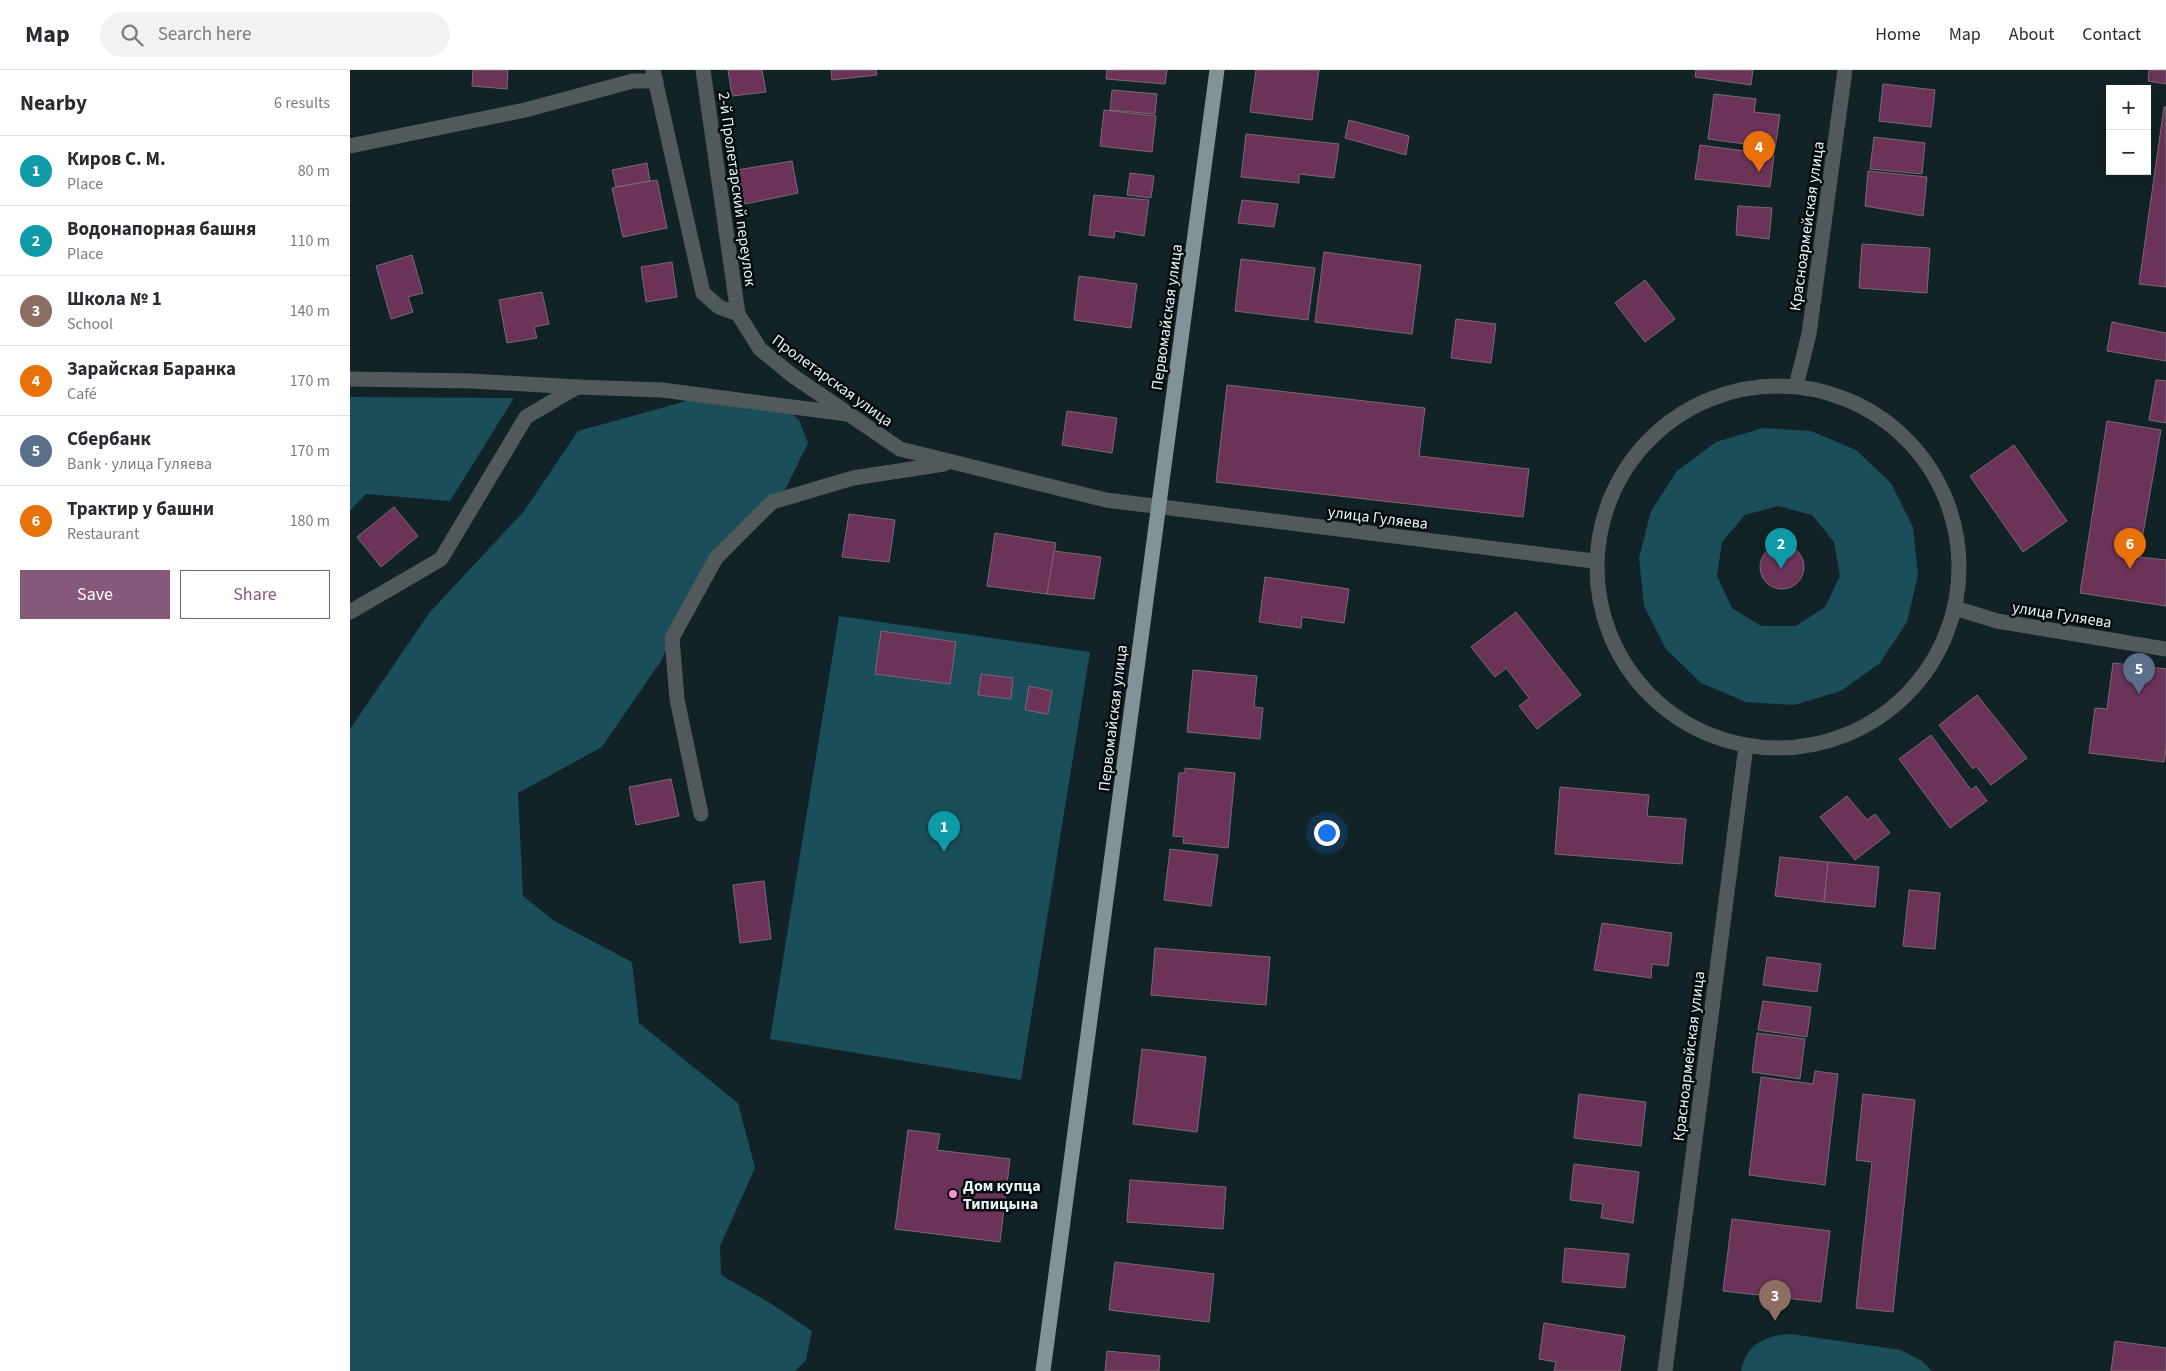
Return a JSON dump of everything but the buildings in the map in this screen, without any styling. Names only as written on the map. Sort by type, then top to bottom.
[{"type":"main road","name":"Первомайская улица","points":[[1044,1371],[1157,507],[1217,70]]},
{"type":"street","name":"2-й Пролетарский переулок","points":[[703,70],[738,314]]},
{"type":"street","name":"Красноармейская улица","points":[[1796,386],[1809,334],[1845,70]]},
{"type":"street","points":[[350,146],[525,110],[655,76],[703,293],[719,307],[738,314]]},
{"type":"street","name":"Пролетарская улица","points":[[738,314],[760,349],[793,376],[900,450],[1106,500],[1157,507]]},
{"type":"street","points":[[350,379],[472,381],[577,388],[662,390],[852,415]]},
{"type":"street","points":[[1773,385],[1796,386],[1823,390],[1871,410],[1911,443],[1941,485],[1958,534],[1960,586],[1950,627],[1929,668],[1899,703],[1861,729],[1817,744],[1771,748],[1746,746],[1724,740],[1674,716],[1634,678],[1607,629],[1594,561],[1602,523],[1624,469],[1664,425],[1715,396],[1773,385]]},
{"type":"street","points":[[350,612],[441,559],[526,417],[577,388]]},
{"type":"street","points":[[701,814],[677,699],[672,638],[716,558],[772,502],[853,478],[953,462]]},
{"type":"street","name":"улица Гуляева","points":[[1157,507],[1594,561]]},
{"type":"street","name":"улица Гуляева","points":[[1955,608],[1997,621],[2166,649]]},
{"type":"street","name":"Красноармейская улица","points":[[1665,1371],[1746,746]]},
{"type":"shaded area","points":[[350,397],[514,398],[450,501],[366,494],[350,511]]},
{"type":"shaded area","points":[[701,397],[780,404],[799,420],[808,443],[785,490],[704,570],[661,661],[602,747],[518,793],[523,896],[556,922],[632,962],[639,1023],[738,1103],[755,1168],[720,1246],[721,1275],[770,1303],[812,1331],[806,1360],[795,1371],[350,1371],[350,729],[430,612],[524,511],[578,431]]},
{"type":"shaded area","points":[[1763,428],[1811,431],[1856,450],[1891,483],[1913,527],[1918,575],[1907,622],[1880,663],[1841,691],[1794,705],[1746,702],[1701,683],[1666,649],[1644,606],[1639,558],[1651,511],[1677,471],[1716,442]],"holes":[[[1778,506],[1812,515],[1834,542],[1840,576],[1825,607],[1796,626],[1761,626],[1732,608],[1717,576],[1722,542],[1745,515]]]},
{"type":"shaded area","points":[[839,616],[1090,652],[1021,1080],[770,1039]]},
{"type":"shaded area","points":[[1791,1334],[1901,1350],[1922,1361],[1932,1371],[1741,1371],[1747,1354],[1758,1343],[1773,1336]]},
{"type":"place","name":"Зарайская Баранка","points":[[1759,172]]},
{"type":"place","name":"Водонапорная башня","points":[[1781,569]]},
{"type":"place","name":"Трактир у башни","points":[[2130,569]]},
{"type":"place","name":"Сбербанк","points":[[2139,694]]},
{"type":"place","name":"Киров С. М.","points":[[944,852]]},
{"type":"place","name":"Дом купца Типицына","points":[[953,1194]]},
{"type":"place","name":"Школа № 1","points":[[1775,1321]]}]
